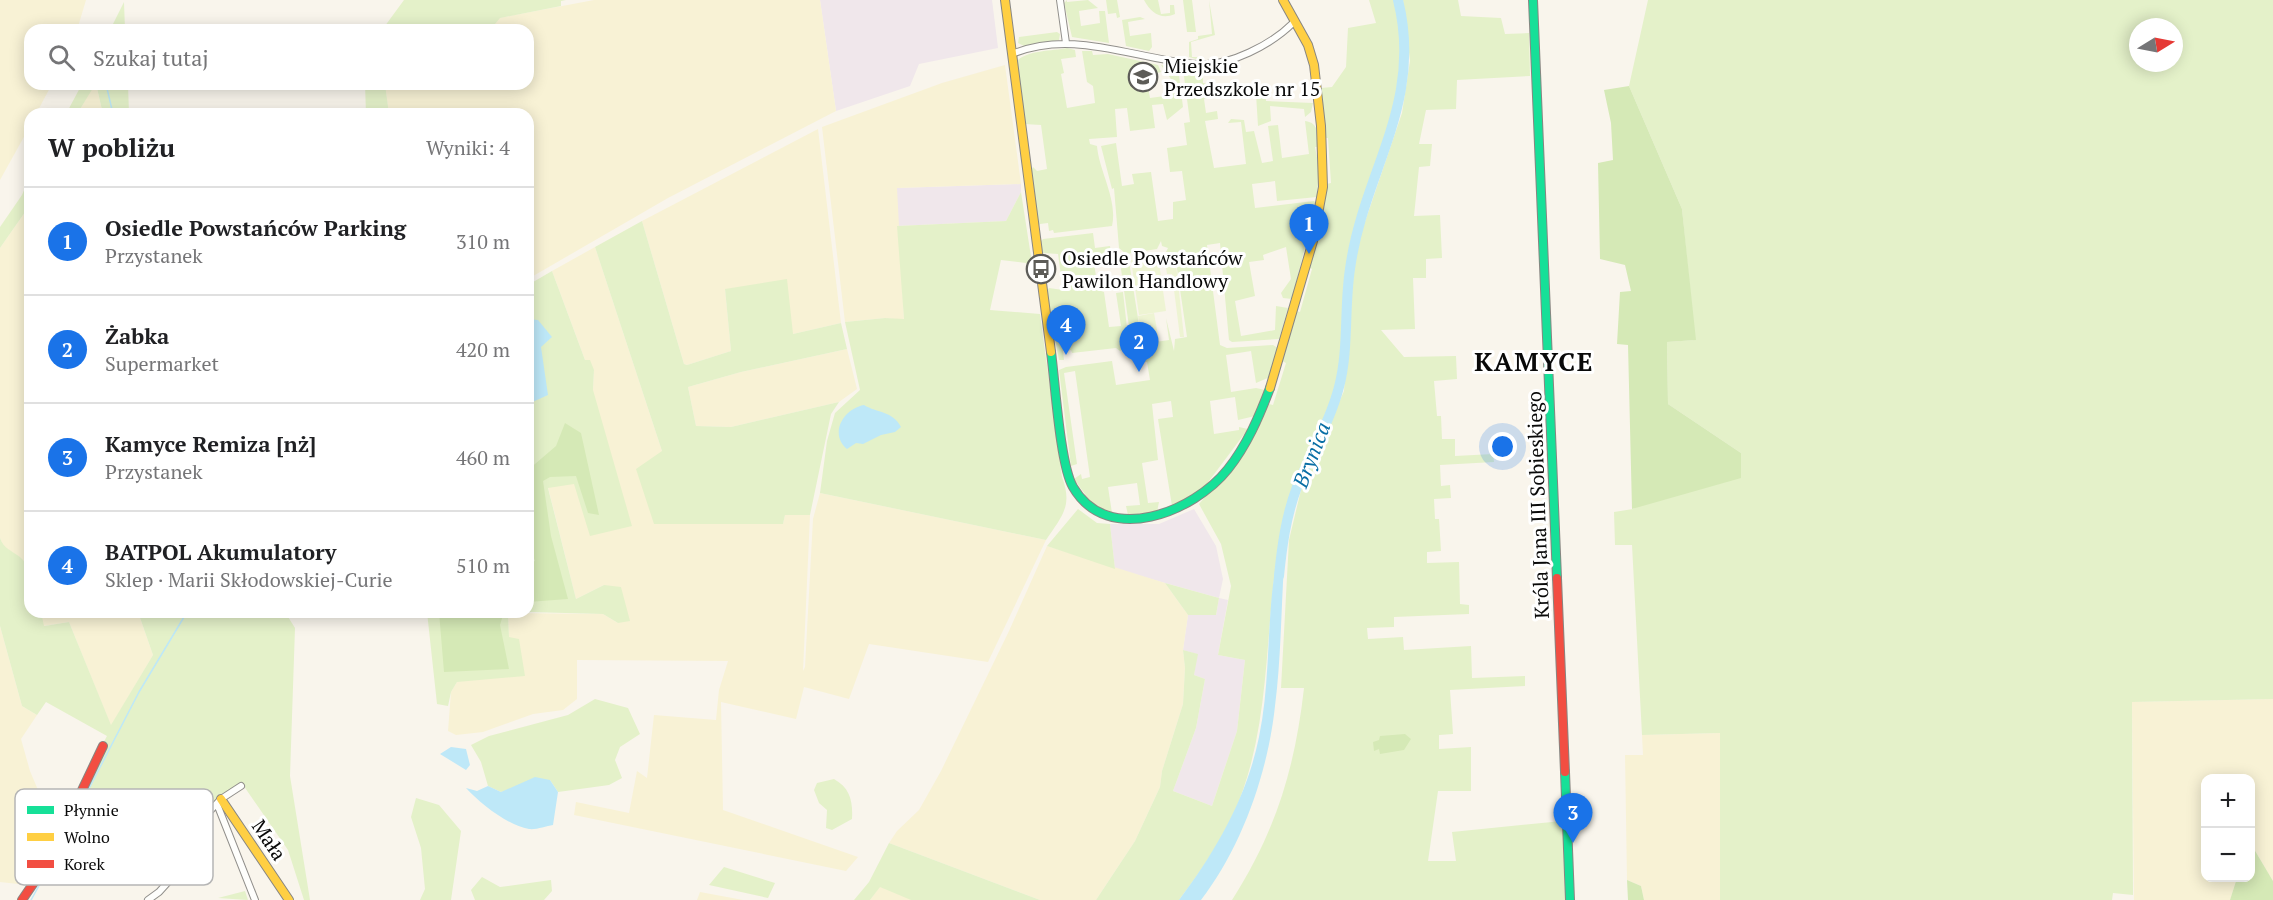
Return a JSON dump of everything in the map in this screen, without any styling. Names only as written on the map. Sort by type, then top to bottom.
[{"type":"street","points":[[1005,0],[1068,477],[1079,498],[1094,512],[1114,519],[1151,518],[1194,503],[1230,465],[1256,425],[1264,408],[1285,342],[1322,199],[1320,118],[1313,58],[1283,0]]},
{"type":"street","points":[[1060,0],[1066,43]]},
{"type":"street","name":"Króla Jana III Sobieskiego","points":[[1533,0],[1570,900]]},
{"type":"street","points":[[1012,54],[1066,43],[1207,64],[1258,47],[1283,33],[1293,23]]},
{"type":"street","points":[[83,789],[103,746]]},
{"type":"street","points":[[213,809],[241,786]]},
{"type":"street","points":[[219,802],[255,900]]},
{"type":"street","name":"Mała","points":[[219,802],[289,900]]},
{"type":"street","points":[[22,900],[32,885]]},
{"type":"street","points":[[148,900],[166,885]]},
{"type":"shaded area","points":[[0,0],[86,0],[79,24],[24,24],[24,90],[49,90],[39,108],[24,108],[24,137],[0,180]]},
{"type":"shaded area","points":[[594,0],[820,0],[836,111],[668,198],[534,276],[534,108],[388,108],[386,90],[534,90],[534,24],[494,24],[499,18]]},
{"type":"shaded area","points":[[820,0],[992,0],[998,48],[919,64],[910,86],[836,111]]},
{"type":"shaded area","points":[[1005,65],[1021,184],[897,188],[904,320],[885,318],[845,322],[822,127],[942,83]]},
{"type":"shaded area","points":[[91,90],[97,90],[102,108],[80,108]]},
{"type":"shaded area","points":[[818,129],[841,323],[793,334],[725,289],[731,351],[684,364],[642,221]]},
{"type":"shaded area","points":[[1021,184],[1021,192],[1006,221],[897,226],[897,188]]},
{"type":"shaded area","points":[[24,214],[24,562],[3,546],[0,538],[0,248]]},
{"type":"shaded area","points":[[595,247],[662,451],[783,524],[785,515],[810,515],[803,671],[813,519],[820,493],[1046,540],[988,662],[869,644],[849,699],[804,687],[796,719],[721,702],[723,810],[858,857],[846,871],[574,815],[576,802],[629,813],[637,771],[647,778],[654,715],[716,720],[719,690],[728,661],[577,660],[577,699],[563,710],[533,714],[483,732],[456,735],[448,731],[451,692],[457,682],[509,638],[508,618],[534,618],[534,613],[603,614],[618,623],[604,585],[576,599],[548,487],[574,483],[593,390],[594,370],[585,360],[552,271]]},
{"type":"shaded area","points":[[847,349],[857,389],[839,402],[731,427],[696,426],[688,387],[741,372]]},
{"type":"shaded area","points":[[1194,509],[1216,546],[1223,579],[1219,598],[1115,569],[1110,524],[1159,524]]},
{"type":"shaded area","points":[[1047,546],[1165,583],[1188,615],[1183,650],[1185,668],[1183,704],[1162,771],[1160,787],[1135,841],[1096,900],[1040,900],[889,843],[897,831],[919,810],[941,771],[1009,631]]},
{"type":"shaded area","points":[[1219,598],[1228,600],[1218,655],[1245,660],[1237,731],[1212,806],[1173,791],[1196,728],[1205,679],[1194,675],[1197,654],[1183,650],[1188,615],[1216,615]]},
{"type":"shaded area","points":[[42,618],[140,618],[153,655],[111,726],[69,622],[43,626]]},
{"type":"shaded area","points":[[0,626],[22,706],[37,715],[21,739],[38,789],[15,789],[15,884],[0,882]]},
{"type":"shaded area","points":[[2273,699],[2273,881],[2255,851],[2255,774],[2201,774],[2201,882],[2236,882],[2230,900],[2134,900],[2132,702]]},
{"type":"shaded area","points":[[1720,733],[1720,900],[1644,900],[1641,886],[1627,880],[1625,755],[1643,755],[1642,735]]},
{"type":"shaded area","points":[[880,886],[913,900],[870,900]]},
{"type":"shaded area","points":[[700,892],[743,900],[697,900]]},
{"type":"green space","points":[[404,0],[566,0],[561,1],[561,6],[500,18],[495,24],[386,24]]},
{"type":"green space","points":[[1067,0],[1067,2],[1088,0],[1098,8],[1079,11],[1081,26],[1100,23],[1099,11],[1105,11],[1109,43],[1072,37],[1064,3]]},
{"type":"green space","points":[[1106,0],[1117,0],[1120,17],[1117,18],[1116,13],[1108,14]]},
{"type":"green space","points":[[1144,0],[1158,0],[1161,14],[1170,13],[1170,5],[1174,5],[1175,14],[1161,16],[1150,9]]},
{"type":"green space","points":[[1183,0],[1192,0],[1196,32],[1187,32]]},
{"type":"green space","points":[[1209,0],[1215,35],[1191,42],[1192,57],[1200,57],[1200,60],[1189,57],[1189,42],[1198,39],[1198,36],[1212,34]]},
{"type":"green space","points":[[1369,0],[1394,0],[1400,35],[1400,67],[1395,99],[1356,223],[1348,256],[1339,373],[1330,404],[1295,482],[1285,515],[1278,549],[1260,722],[1243,790],[1238,805],[1216,847],[1179,900],[1096,900],[1135,841],[1160,787],[1162,771],[1183,704],[1185,668],[1183,650],[1198,654],[1194,675],[1205,679],[1196,728],[1173,791],[1212,806],[1237,731],[1245,660],[1218,655],[1231,586],[1221,544],[1199,504],[1244,452],[1269,404],[1273,405],[1286,363],[1282,361],[1296,311],[1300,312],[1312,269],[1308,267],[1326,184],[1331,183],[1328,138],[1323,138],[1321,88],[1332,87],[1346,67],[1348,28],[1376,23]]},
{"type":"green space","points":[[1403,0],[1458,0],[1461,16],[1501,18],[1505,34],[1529,33],[1530,76],[1457,80],[1456,109],[1426,110],[1419,144],[1432,144],[1430,166],[1419,167],[1414,216],[1440,215],[1442,258],[1426,259],[1426,278],[1413,278],[1415,329],[1381,330],[1404,357],[1456,356],[1457,379],[1434,381],[1437,416],[1441,416],[1442,439],[1455,439],[1455,456],[1493,454],[1494,462],[1440,465],[1441,486],[1450,485],[1451,498],[1434,499],[1435,519],[1439,519],[1441,551],[1427,552],[1427,563],[1459,562],[1460,604],[1469,605],[1469,614],[1394,617],[1394,627],[1367,628],[1368,639],[1403,637],[1404,650],[1471,646],[1472,678],[1525,676],[1525,686],[1450,690],[1453,734],[1439,735],[1439,749],[1471,747],[1471,791],[1438,791],[1428,861],[1456,861],[1452,832],[1562,821],[1565,900],[1232,900],[1261,849],[1272,824],[1295,745],[1304,688],[1281,688],[1289,540],[1301,490],[1344,391],[1353,257],[1402,113],[1410,61]]},
{"type":"green space","points":[[1648,0],[2273,0],[2273,699],[2132,702],[2133,895],[2113,893],[2112,900],[1720,900],[1720,733],[1642,735],[1632,545],[1615,545],[1614,512],[1633,509],[1741,453],[1668,404],[1667,342],[1695,340],[1682,209],[1629,86]]},
{"type":"green space","points":[[124,2],[125,24],[113,24]]},
{"type":"green space","points":[[1140,17],[1145,19],[1128,22],[1130,36],[1151,33],[1152,47],[1149,51],[1126,46],[1122,20]]},
{"type":"green space","points":[[1057,32],[1060,34],[1059,40],[1024,46],[1018,43],[1019,37]]},
{"type":"green space","points":[[1067,48],[1075,50],[1076,57],[1061,59],[1064,73],[1061,74],[1067,108],[1095,103],[1093,86],[1087,82],[1082,51],[1092,51],[1093,55],[1108,54],[1158,65],[1161,72],[1146,76],[1150,98],[1172,95],[1171,79],[1161,65],[1178,68],[1183,107],[1167,120],[1163,104],[1152,105],[1155,128],[1130,131],[1127,108],[1115,109],[1117,137],[1089,139],[1090,144],[1097,146],[1112,206],[1112,226],[1054,233],[1053,230],[1049,231],[1048,223],[1040,224],[1038,228],[1031,170],[1033,167],[1037,171],[1047,169],[1041,125],[1024,124],[1016,62],[1033,53]]},
{"type":"green space","points":[[1183,69],[1203,70],[1203,83],[1266,91],[1266,101],[1313,103],[1311,112],[1305,117],[1304,109],[1270,106],[1271,121],[1258,126],[1256,94],[1204,99],[1206,113],[1217,111],[1218,119],[1205,121],[1214,168],[1246,164],[1241,122],[1228,123],[1231,119],[1244,120],[1246,132],[1254,131],[1262,163],[1273,161],[1268,126],[1278,125],[1282,158],[1309,154],[1305,121],[1313,124],[1318,138],[1318,147],[1315,147],[1319,168],[1317,197],[1277,201],[1275,181],[1252,184],[1255,208],[1314,201],[1316,203],[1292,299],[1283,298],[1281,293],[1291,279],[1286,247],[1263,255],[1264,260],[1249,262],[1255,296],[1235,301],[1241,336],[1275,330],[1276,306],[1288,308],[1279,339],[1232,342],[1229,340],[1220,243],[1207,245],[1220,345],[1227,348],[1273,345],[1278,348],[1270,377],[1256,383],[1251,351],[1226,355],[1231,392],[1256,388],[1265,390],[1255,416],[1238,420],[1235,397],[1210,401],[1214,434],[1239,430],[1239,427],[1248,429],[1203,489],[1172,506],[1158,419],[1173,417],[1171,401],[1152,404],[1158,460],[1142,463],[1148,503],[1159,502],[1157,512],[1128,515],[1126,506],[1140,505],[1137,483],[1108,487],[1112,513],[1092,504],[1074,479],[1081,474],[1082,479],[1090,477],[1075,371],[1064,373],[1077,464],[1071,466],[1059,370],[1112,361],[1116,385],[1150,380],[1147,362],[1143,362],[1142,355],[1132,348],[1121,269],[1124,261],[1129,261],[1142,344],[1169,340],[1166,318],[1174,351],[1175,339],[1187,337],[1175,255],[1164,256],[1168,248],[1162,246],[1161,241],[1157,249],[1126,254],[1119,248],[1114,188],[1112,189],[1101,146],[1116,143],[1122,186],[1134,184],[1132,174],[1151,172],[1158,221],[1173,219],[1173,202],[1186,200],[1182,171],[1170,172],[1167,148],[1187,145],[1184,123],[1190,122]]},
{"type":"green space","points":[[1629,86],[1682,209],[1696,340],[1667,342],[1668,404],[1741,453],[1741,478],[1632,509],[1628,345],[1617,344],[1620,292],[1631,291],[1625,265],[1600,259],[1598,163],[1613,160],[1611,123],[1604,90]]},
{"type":"green space","points":[[79,90],[92,90],[81,108],[69,108]]},
{"type":"green space","points":[[97,90],[128,90],[129,108],[102,108]]},
{"type":"green space","points":[[365,90],[386,90],[388,108],[366,108]]},
{"type":"green space","points":[[24,190],[24,214],[0,248],[0,227]]},
{"type":"green space","points":[[1021,192],[1034,276],[1026,263],[1001,260],[990,310],[1040,314],[1066,496],[1064,510],[1057,524],[1046,540],[820,493],[827,441],[835,413],[860,390],[845,322],[885,318],[904,319],[897,226],[1006,221]]},
{"type":"green space","points":[[642,221],[684,364],[731,351],[725,289],[787,279],[793,334],[841,323],[847,349],[741,372],[688,387],[696,426],[731,427],[839,402],[831,414],[810,515],[785,515],[783,524],[654,524],[636,469],[662,451],[595,247]]},
{"type":"green space","points":[[1093,233],[1095,248],[1110,246],[1111,253],[1093,256],[1098,290],[1104,292],[1109,327],[1121,326],[1116,293],[1123,292],[1129,346],[1120,351],[1116,348],[1072,353],[1071,350],[1063,351],[1064,360],[1059,360],[1046,292],[1049,288],[1063,290],[1058,254],[1043,253],[1040,242],[1043,239]]},
{"type":"green space","points":[[1175,255],[1184,337],[1180,337],[1172,274],[1167,274],[1164,256]]},
{"type":"green space","points":[[1158,256],[1166,311],[1139,315],[1131,260]]},
{"type":"green space","points":[[552,271],[585,360],[590,360],[594,370],[593,390],[632,526],[590,536],[574,484],[548,488],[576,599],[604,585],[621,587],[630,621],[618,623],[603,614],[534,612],[534,282]]},
{"type":"green space","points":[[1154,313],[1159,341],[1142,343],[1138,316]]},
{"type":"green space","points":[[565,423],[581,433],[599,515],[588,513],[576,476],[550,477],[543,481],[551,536],[568,599],[534,602],[534,465],[556,446]]},
{"type":"green space","points":[[1078,509],[1097,523],[1110,524],[1115,569],[1047,546]]},
{"type":"green space","points":[[0,538],[6,547],[24,561],[24,618],[42,618],[44,626],[69,622],[111,725],[153,655],[140,618],[289,618],[295,628],[290,776],[310,900],[304,900],[288,850],[241,782],[213,803],[213,789],[79,788],[107,736],[46,702],[37,715],[22,706],[0,626]]},
{"type":"green space","points":[[1165,583],[1219,598],[1216,615],[1188,615]]},
{"type":"green space","points":[[428,618],[508,618],[509,637],[519,639],[525,676],[457,682],[451,692],[448,706],[437,704]]},
{"type":"green space","points":[[440,618],[502,618],[500,625],[509,669],[444,672]]},
{"type":"green space","points":[[595,699],[628,708],[640,734],[620,747],[615,760],[622,778],[609,785],[558,792],[550,780],[501,792],[488,786],[481,762],[471,745],[489,736],[568,715]]},
{"type":"green space","points":[[1405,734],[1411,739],[1404,750],[1380,754],[1379,749],[1374,751],[1373,742],[1379,740],[1380,736]]},
{"type":"green space","points":[[834,779],[847,791],[852,806],[852,819],[832,830],[826,828],[827,810],[819,803],[814,790],[817,783]]},
{"type":"green space","points":[[416,798],[439,805],[461,831],[451,900],[420,900],[425,889],[421,848],[411,817]]},
{"type":"green space","points":[[889,843],[1040,900],[911,900],[880,887],[870,900],[854,900],[869,882]]},
{"type":"green space","points":[[2255,851],[2273,881],[2273,900],[2230,900],[2236,882],[2255,882]]},
{"type":"green space","points":[[724,867],[775,883],[768,898],[709,885]]},
{"type":"green space","points":[[482,877],[500,887],[551,880],[552,891],[544,900],[475,900],[471,890]]},
{"type":"green space","points":[[1627,880],[1641,886],[1644,900],[1628,900]]},
{"type":"green space","points":[[245,891],[248,900],[218,898]]},
{"type":"water","points":[[534,320],[538,320],[552,337],[541,347],[548,395],[534,401]]},
{"type":"water","points":[[864,405],[889,415],[901,427],[895,432],[881,435],[863,444],[856,443],[847,449],[839,436],[841,423],[850,411]]},
{"type":"water","points":[[1276,564],[1284,565],[1279,671],[1271,731],[1259,782],[1241,833],[1216,879],[1201,900],[1179,900],[1228,823],[1254,759],[1263,716]]},
{"type":"water","points":[[451,747],[466,749],[470,765],[466,770],[440,754]]},
{"type":"water","points":[[535,777],[550,780],[558,792],[553,825],[532,829],[521,827],[487,807],[466,788],[477,791],[488,786],[501,792]]},
{"type":"waterway","name":"Brynica","points":[[1279,576],[1285,531],[1293,498],[1339,387],[1344,358],[1348,284],[1357,234],[1398,105],[1403,72],[1404,37],[1398,0]]},
{"type":"waterway","points":[[107,90],[112,108]]},
{"type":"waterway","points":[[89,789],[139,692],[183,618]]},
{"type":"waterway","points":[[31,900],[39,885]]},
{"type":"traffic: fast","points":[[1533,0],[1557,578]]},
{"type":"traffic: fast","points":[[1051,352],[1061,442],[1068,476],[1073,487],[1088,505],[1107,516],[1128,519],[1151,517],[1173,509],[1213,485],[1228,469],[1247,440],[1270,388]]},
{"type":"traffic: fast","points":[[1565,772],[1570,900]]},
{"type":"traffic: slow","points":[[1005,0],[1051,352]]},
{"type":"traffic: slow","points":[[1270,388],[1313,241],[1323,187],[1321,126],[1314,65],[1308,45],[1283,0]]},
{"type":"traffic: slow","points":[[221,799],[289,900]]},
{"type":"traffic: jam","points":[[1557,578],[1565,772]]},
{"type":"traffic: jam","points":[[83,789],[103,746]]},
{"type":"traffic: jam","points":[[22,900],[32,885]]},
{"type":"place","name":"Miejskie Przedszkole nr 15","points":[[1143,77]]},
{"type":"place","name":"Osiedle Powstańców Parking","points":[[1309,254]]},
{"type":"place","name":"Osiedle Powstańców Pawilon Handlowy","points":[[1041,269]]},
{"type":"place","name":"BATPOL Akumulatory","points":[[1066,355]]},
{"type":"place","name":"Żabka","points":[[1139,372]]},
{"type":"place","name":"Kamyce Remiza [nż]","points":[[1573,843]]},
{"type":"district","name":"KAMYCE","points":[[1534,362]]}]
